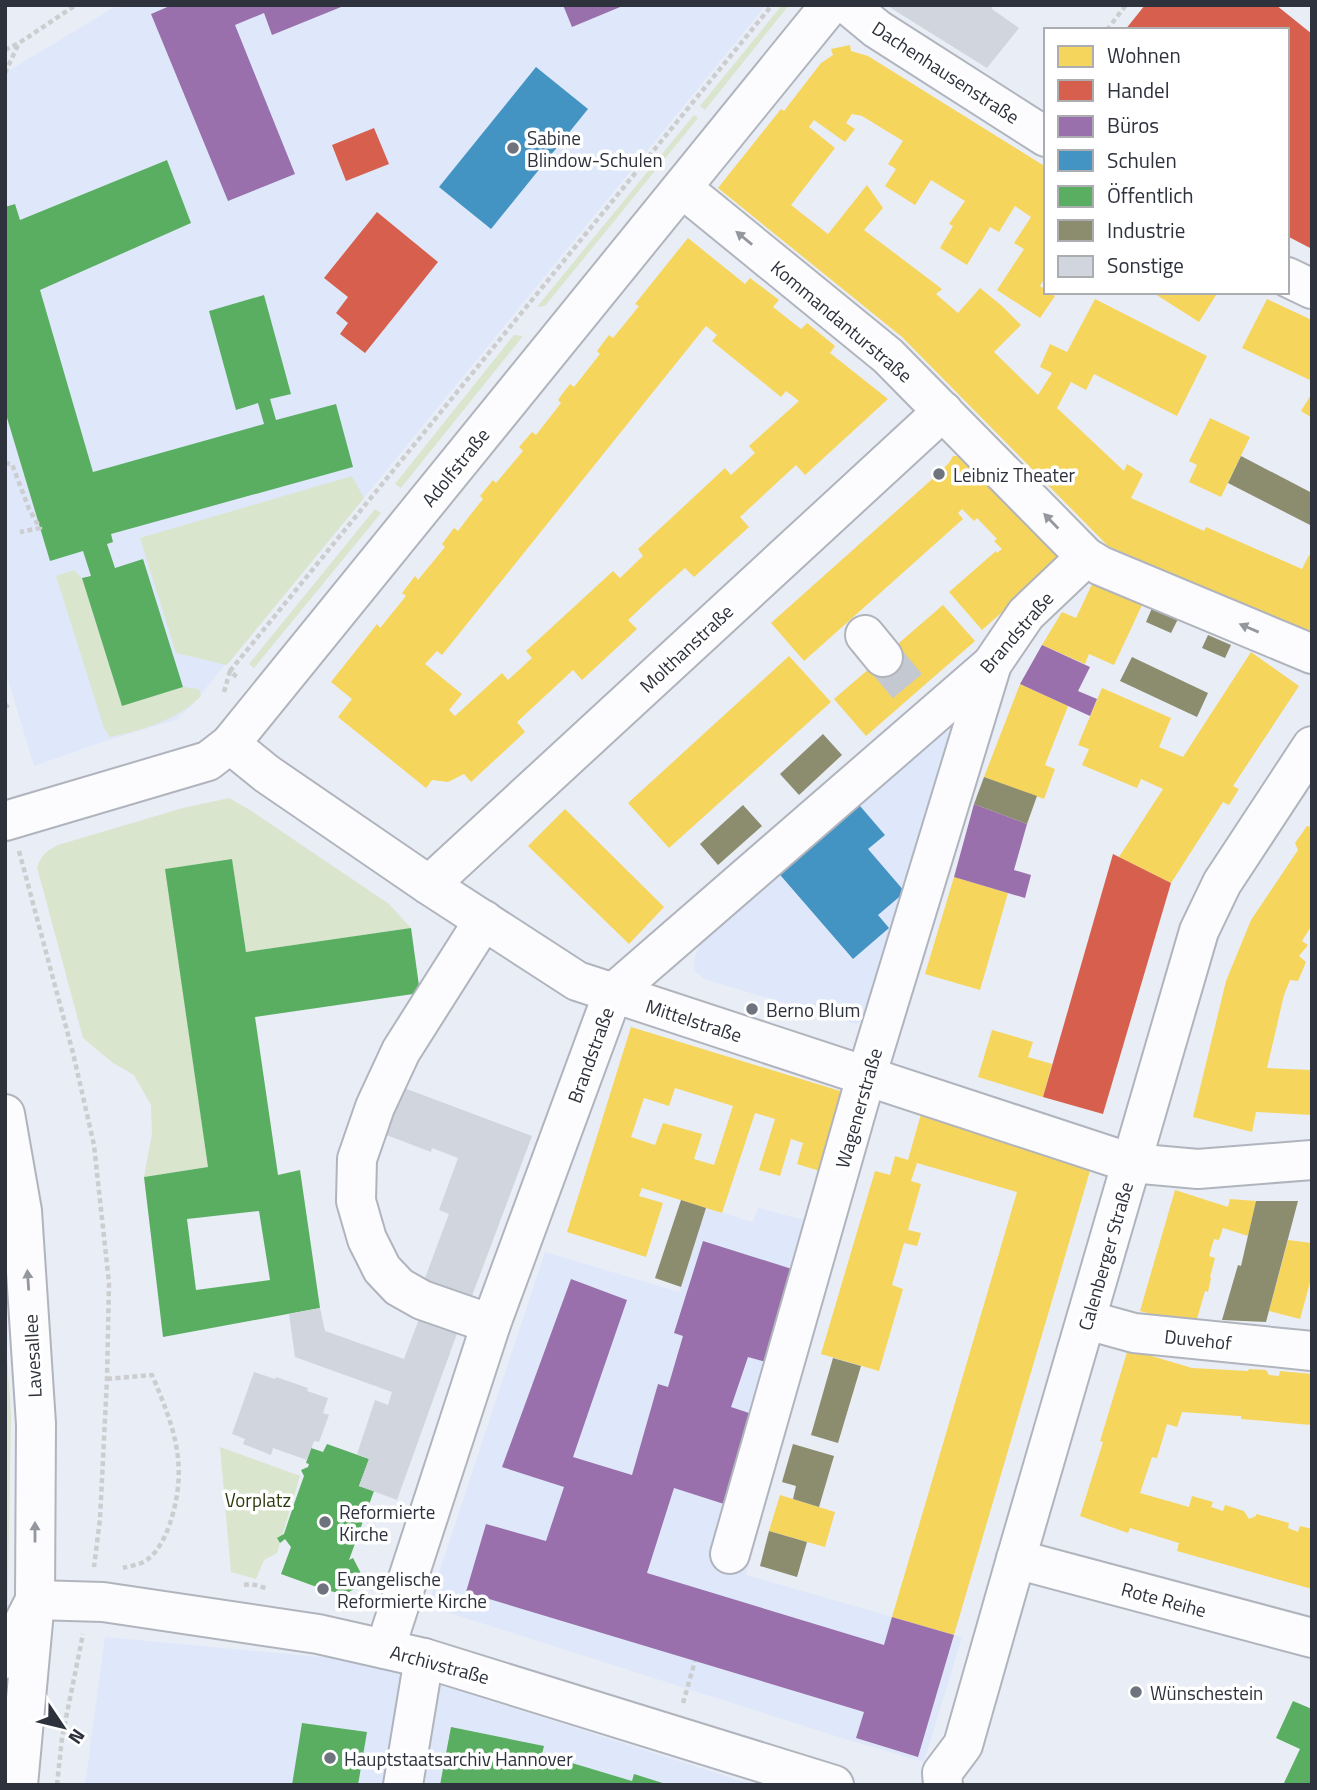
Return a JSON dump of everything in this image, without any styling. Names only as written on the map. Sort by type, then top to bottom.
[{"type":"street","name":"Adolfstraße","points":[[8,820],[208,761],[230,744],[830,5]]},
{"type":"street","name":"Dachenhausenstraße","points":[[848,5],[877,29],[1044,136]]},
{"type":"street","name":"Kommandanturstraße","points":[[682,188],[888,356],[1086,557],[1101,566],[1312,654]]},
{"type":"street","points":[[1289,278],[1312,289]]},
{"type":"street","name":"Molthanstraße","points":[[429,885],[943,411]]},
{"type":"street","name":"Brandstraße","points":[[385,1649],[491,1324],[613,993],[923,705],[992,664],[1026,614],[1086,557]]},
{"type":"street","name":"Wagenerstraße","points":[[730,1554],[866,1077],[992,664]]},
{"type":"street","name":"Mittelstraße","points":[[230,744],[267,774],[429,885],[577,981],[1132,1163],[1198,1169],[1312,1160]]},
{"type":"street","name":"Calenberger Straße","points":[[933,1781],[963,1745],[1199,932],[1222,883],[1312,746]]},
{"type":"street","points":[[484,920],[401,1051],[380,1095],[357,1158],[356,1201],[368,1239],[382,1269],[399,1287],[422,1300],[491,1324]]},
{"type":"street","name":"Lavesallee","points":[[5,1114],[22,1212],[36,1424],[35,1600],[18,1785]]},
{"type":"street","name":"Duvehof","points":[[1087,1320],[1134,1333],[1312,1351]]},
{"type":"street","name":"Rote Reihe","points":[[1016,1559],[1312,1638]]},
{"type":"street","name":"Lavesallee","points":[[5,1659],[35,1600]]},
{"type":"street","name":"Archivstraße","points":[[35,1600],[103,1602],[318,1634],[424,1658],[834,1785]]},
{"type":"street","points":[[403,1785],[424,1658]]},
{"type":"path","points":[[5,50],[76,5]]},
{"type":"path","points":[[230,671],[772,5]]},
{"type":"path","points":[[1109,28],[1126,5]]},
{"type":"path","points":[[5,73],[19,43]]},
{"type":"path","points":[[5,463],[12,464],[29,509],[40,528],[20,532]]},
{"type":"path","points":[[8,820],[74,1053],[94,1145],[108,1283],[107,1379],[100,1519],[89,1602],[62,1738],[57,1785]]},
{"type":"path","points":[[107,1379],[152,1375],[170,1418],[177,1444],[180,1472],[177,1500],[166,1536],[148,1560],[112,1572]]},
{"type":"path","points":[[674,1734],[695,1661]]},
{"type":"shaded area","points":[[118,5],[766,5],[191,706],[176,720],[34,766],[8,679],[5,678],[5,73]]},
{"type":"shaded area","points":[[937,725],[950,734],[869,1019],[855,1024],[704,979],[695,971],[694,960],[701,941]]},
{"type":"shaded area","points":[[706,1208],[753,1222],[758,1208],[843,1230],[746,1575],[962,1637],[924,1762],[428,1606],[545,1252],[679,1292]]},
{"type":"shaded area","points":[[105,1637],[365,1661],[754,1785],[85,1785]]},
{"type":"green space","points":[[782,5],[789,5],[705,110],[700,106]]},
{"type":"green space","points":[[694,115],[698,118],[545,306],[537,307]]},
{"type":"green space","points":[[514,335],[523,336],[401,488],[395,484]]},
{"type":"green space","points":[[352,476],[364,498],[227,665],[176,653],[140,538]]},
{"type":"green space","points":[[375,509],[381,513],[254,668],[249,664]]},
{"type":"green space","points":[[74,570],[82,578],[122,706],[183,687],[199,689],[201,696],[182,711],[159,723],[110,737],[104,728],[56,576]]},
{"type":"green space","points":[[229,798],[389,904],[411,928],[246,952],[232,859],[166,869],[208,1167],[144,1177],[152,1134],[151,1105],[134,1075],[113,1063],[83,1038],[37,867],[45,854],[58,845],[183,808]]},
{"type":"green space","points":[[5,1328],[11,1414],[5,1671]]},
{"type":"green space","name":"Vorplatz","points":[[220,1447],[300,1476],[277,1553],[264,1560],[256,1579],[231,1572]]},
{"type":"building: Wohnen","points":[[850,45],[851,51],[868,56],[1044,166],[1044,279],[1040,286],[1044,289],[1044,294],[1055,296],[1040,318],[997,290],[1024,249],[1014,243],[1031,217],[1015,206],[999,232],[990,227],[967,265],[940,248],[953,226],[949,224],[965,201],[931,180],[915,205],[885,186],[896,169],[888,164],[903,141],[862,116],[852,114],[846,123],[855,129],[845,142],[814,120],[809,127],[835,148],[791,205],[828,234],[867,185],[883,208],[864,230],[942,289],[936,294],[958,313],[980,288],[1021,325],[994,352],[1038,395],[1052,373],[1040,367],[1050,344],[1067,352],[1095,299],[1207,356],[1177,416],[1094,374],[1086,390],[1071,382],[1057,408],[1124,471],[1127,464],[1143,474],[1131,498],[1204,531],[1206,527],[1302,569],[1309,555],[1312,556],[1312,638],[1260,612],[1108,546],[902,337],[718,188],[781,109],[784,111],[821,63],[833,55],[831,49]]},
{"type":"building: Wohnen","points":[[688,238],[745,284],[750,278],[779,300],[773,307],[801,329],[807,323],[835,346],[830,353],[888,399],[805,475],[796,465],[740,517],[749,527],[694,577],[685,568],[659,591],[628,620],[637,629],[582,680],[573,670],[517,722],[525,732],[471,782],[464,774],[448,782],[432,780],[426,788],[338,717],[352,699],[331,682],[377,624],[380,628],[406,596],[402,593],[415,576],[418,580],[445,547],[442,544],[454,528],[458,531],[483,499],[480,496],[493,480],[496,483],[523,451],[519,447],[532,432],[536,435],[561,403],[558,400],[570,384],[574,387],[600,354],[597,351],[609,335],[613,338],[639,306],[635,304]],"holes":[[[706,326],[717,335],[712,341],[781,397],[786,391],[799,401],[749,446],[755,453],[731,475],[725,468],[638,549],[643,556],[620,578],[613,571],[526,651],[532,658],[508,680],[502,673],[455,716],[449,710],[462,694],[425,664],[437,651],[442,655]]]},
{"type":"building: Wohnen","points":[[1155,294],[1217,294],[1199,322]]},
{"type":"building: Wohnen","points":[[1267,299],[1312,320],[1312,381],[1242,348]]},
{"type":"building: Wohnen","points":[[1312,393],[1312,418],[1301,411]]},
{"type":"building: Wohnen","points":[[1210,418],[1250,437],[1221,497],[1189,482],[1197,465],[1189,461]]},
{"type":"building: Wohnen","points":[[953,456],[963,456],[1062,554],[982,630],[949,592],[996,551],[997,553],[1002,549],[994,541],[997,539],[977,518],[974,521],[962,509],[958,513],[963,519],[804,661],[771,623],[930,481]]},
{"type":"building: Wohnen","points":[[1093,582],[1142,605],[1114,665],[1089,654],[1085,664],[1042,645],[1062,612],[1076,618]]},
{"type":"building: Wohnen","points":[[943,605],[975,641],[866,736],[834,699]]},
{"type":"building: Wohnen","points":[[1251,652],[1299,686],[1233,786],[1239,789],[1229,805],[1223,802],[1171,883],[1119,857],[1163,789],[1141,779],[1137,788],[1082,765],[1089,749],[1078,745],[1102,688],[1171,718],[1159,747],[1183,757]]},
{"type":"building: Wohnen","points":[[789,656],[831,702],[669,848],[628,803]]},
{"type":"building: Wohnen","points":[[1020,684],[1068,706],[1045,765],[1055,769],[1044,799],[984,777]]},
{"type":"building: Wohnen","points":[[565,809],[664,907],[629,944],[528,846]]},
{"type":"building: Wohnen","points":[[1307,826],[1312,827],[1312,925],[1302,941],[1308,945],[1299,956],[1306,962],[1298,981],[1290,980],[1284,995],[1267,1068],[1312,1070],[1312,1115],[1256,1112],[1252,1132],[1193,1117],[1226,981],[1251,920],[1298,850],[1295,843]]},
{"type":"building: Wohnen","points":[[954,877],[1008,893],[980,990],[925,974]]},
{"type":"building: Wohnen","points":[[631,1027],[850,1094],[826,1173],[797,1164],[803,1143],[791,1139],[780,1176],[759,1170],[775,1119],[755,1113],[722,1213],[642,1188],[639,1196],[663,1203],[646,1257],[567,1232]],"holes":[[[675,1088],[733,1106],[714,1165],[694,1159],[702,1134],[663,1123],[655,1145],[631,1137],[644,1098],[669,1106]]]},
{"type":"building: Wohnen","points":[[992,1030],[1033,1042],[1028,1057],[1052,1064],[1043,1097],[978,1077]]},
{"type":"building: Wohnen","points":[[921,1114],[1092,1164],[954,1635],[892,1617],[1017,1192],[917,1163],[911,1181],[921,1184],[908,1230],[921,1233],[917,1246],[904,1243],[892,1285],[903,1289],[879,1371],[821,1354],[875,1171],[890,1175],[895,1156],[908,1160]]},
{"type":"building: Wohnen","points":[[1175,1190],[1228,1207],[1230,1199],[1256,1201],[1248,1236],[1223,1228],[1219,1240],[1214,1239],[1209,1256],[1215,1258],[1208,1292],[1205,1291],[1195,1326],[1140,1311]]},
{"type":"building: Wohnen","points":[[1288,1240],[1312,1243],[1312,1275],[1300,1319],[1269,1311]]},
{"type":"building: Wohnen","points":[[1128,1349],[1192,1368],[1266,1370],[1269,1375],[1279,1376],[1280,1371],[1312,1374],[1312,1425],[1182,1412],[1177,1427],[1167,1424],[1157,1458],[1152,1457],[1140,1493],[1189,1507],[1192,1496],[1213,1502],[1211,1507],[1223,1511],[1225,1505],[1244,1511],[1249,1519],[1256,1514],[1289,1523],[1288,1528],[1298,1532],[1300,1526],[1312,1529],[1312,1589],[1177,1551],[1179,1543],[1130,1528],[1128,1533],[1080,1516]]},
{"type":"building: Wohnen","points":[[780,1495],[835,1512],[825,1547],[769,1531]]},
{"type":"building: Handel","points":[[1145,5],[1276,5],[1312,34],[1312,249],[1289,237],[1289,28],[1127,28]]},
{"type":"building: Handel","points":[[374,128],[389,164],[346,181],[332,145]]},
{"type":"building: Handel","points":[[377,212],[438,262],[365,353],[340,334],[348,323],[336,313],[348,297],[324,278]]},
{"type":"building: Handel","points":[[1113,854],[1171,883],[1103,1114],[1043,1097]]},
{"type":"building: Büros","points":[[172,5],[346,5],[272,35],[264,13],[235,25],[295,174],[228,201],[151,14]]},
{"type":"building: Büros","points":[[563,5],[625,5],[572,27]]},
{"type":"building: Büros","points":[[1042,645],[1090,667],[1078,691],[1097,699],[1090,716],[1020,684]]},
{"type":"building: Büros","points":[[974,804],[1027,824],[1014,870],[1031,875],[1025,898],[954,877]]},
{"type":"building: Büros","points":[[703,1241],[795,1270],[766,1362],[748,1357],[731,1407],[749,1413],[724,1504],[674,1488],[647,1573],[884,1645],[892,1617],[954,1635],[918,1757],[856,1738],[864,1712],[466,1592],[486,1524],[546,1541],[564,1487],[502,1467],[571,1279],[627,1300],[573,1457],[632,1475],[658,1384],[668,1387],[683,1336],[674,1333]]},
{"type":"building: Schulen","name":"Sabine Blindow-Schulen","points":[[536,67],[588,109],[491,229],[439,187]]},
{"type":"building: Schulen","points":[[854,799],[885,835],[868,849],[905,892],[878,915],[889,928],[853,959],[775,869]]},
{"type":"building: Öffentlich","points":[[167,160],[191,223],[40,290],[93,472],[264,424],[258,403],[236,410],[209,311],[264,295],[291,394],[270,399],[276,420],[336,404],[353,467],[111,534],[113,542],[107,544],[115,568],[143,559],[183,687],[122,706],[82,578],[91,576],[83,551],[50,561],[5,411],[5,207],[15,204],[20,220]]},
{"type":"building: Öffentlich","points":[[232,859],[246,952],[411,928],[420,993],[255,1017],[278,1175],[300,1170],[320,1308],[163,1337],[144,1177],[208,1167],[165,869]],"holes":[[[259,1211],[270,1280],[196,1290],[187,1219]]]},
{"type":"building: Öffentlich","name":"Reformierte Kirche","points":[[327,1444],[369,1459],[359,1486],[374,1491],[349,1560],[353,1558],[366,1583],[341,1596],[330,1591],[329,1587],[325,1590],[281,1574],[291,1547],[285,1539],[280,1543],[277,1538],[284,1534],[292,1510],[287,1508],[289,1503],[294,1504],[304,1476],[301,1470],[308,1467],[309,1464],[306,1463],[311,1448],[323,1452]]},
{"type":"building: Öffentlich","points":[[1293,1701],[1312,1709],[1312,1785],[1283,1785],[1300,1749],[1276,1738]]},
{"type":"building: Öffentlich","name":"Hauptstaatsarchiv Hannover","points":[[302,1723],[367,1732],[358,1785],[292,1785]]},
{"type":"building: Öffentlich","points":[[451,1727],[544,1746],[542,1754],[632,1781],[634,1774],[669,1785],[440,1785]]},
{"type":"building: Industrie","points":[[1241,456],[1312,493],[1312,526],[1228,483]]},
{"type":"building: Industrie","points":[[1152,608],[1178,619],[1171,633],[1146,622]]},
{"type":"building: Industrie","points":[[1208,635],[1231,645],[1225,658],[1202,648]]},
{"type":"building: Industrie","points":[[1132,657],[1208,693],[1197,717],[1120,681]]},
{"type":"building: Industrie","points":[[823,734],[842,755],[799,795],[780,774]]},
{"type":"building: Industrie","points":[[984,777],[1037,796],[1027,824],[974,804]]},
{"type":"building: Industrie","points":[[743,805],[762,826],[718,865],[700,844]]},
{"type":"building: Industrie","points":[[681,1200],[706,1208],[681,1287],[655,1278]]},
{"type":"building: Industrie","points":[[1256,1201],[1298,1201],[1266,1322],[1222,1320],[1238,1265],[1241,1266]]},
{"type":"building: Industrie","points":[[833,1358],[861,1366],[838,1443],[811,1435]]},
{"type":"building: Industrie","points":[[793,1444],[834,1456],[819,1507],[793,1499],[796,1486],[782,1482]]},
{"type":"building: Industrie","points":[[769,1531],[807,1542],[797,1577],[760,1566]]},
{"type":"building: Sonstige","points":[[886,5],[992,5],[992,9],[1019,28],[987,68]]},
{"type":"building: Sonstige","points":[[399,1086],[532,1136],[469,1304],[422,1286],[449,1214],[439,1210],[458,1158],[432,1148],[431,1152],[381,1133]]},
{"type":"building: Sonstige","points":[[320,1308],[325,1331],[404,1359],[422,1311],[460,1325],[397,1500],[359,1486],[369,1459],[357,1454],[375,1400],[388,1405],[392,1392],[295,1357],[289,1314]]},
{"type":"building: Sonstige","points":[[254,1372],[308,1388],[307,1391],[328,1398],[323,1413],[329,1415],[319,1442],[314,1441],[307,1460],[273,1448],[271,1455],[243,1444],[245,1439],[232,1434]]},
{"type":"tunnel","points":[[883,657],[914,694]]},
{"type":"place","name":"Sabine Blindow-Schulen","points":[[513,148]]},
{"type":"place","name":"Leibniz Theater","points":[[939,474]]},
{"type":"place","name":"Berno Blum","points":[[752,1009]]},
{"type":"place","name":"Reformierte Kirche","points":[[325,1522]]},
{"type":"place","name":"Evangelische Reformierte Kirche","points":[[323,1589]]},
{"type":"place","name":"Wünschestein","points":[[1136,1692]]},
{"type":"place","name":"Hauptstaatsarchiv Hannover","points":[[330,1758]]}]
